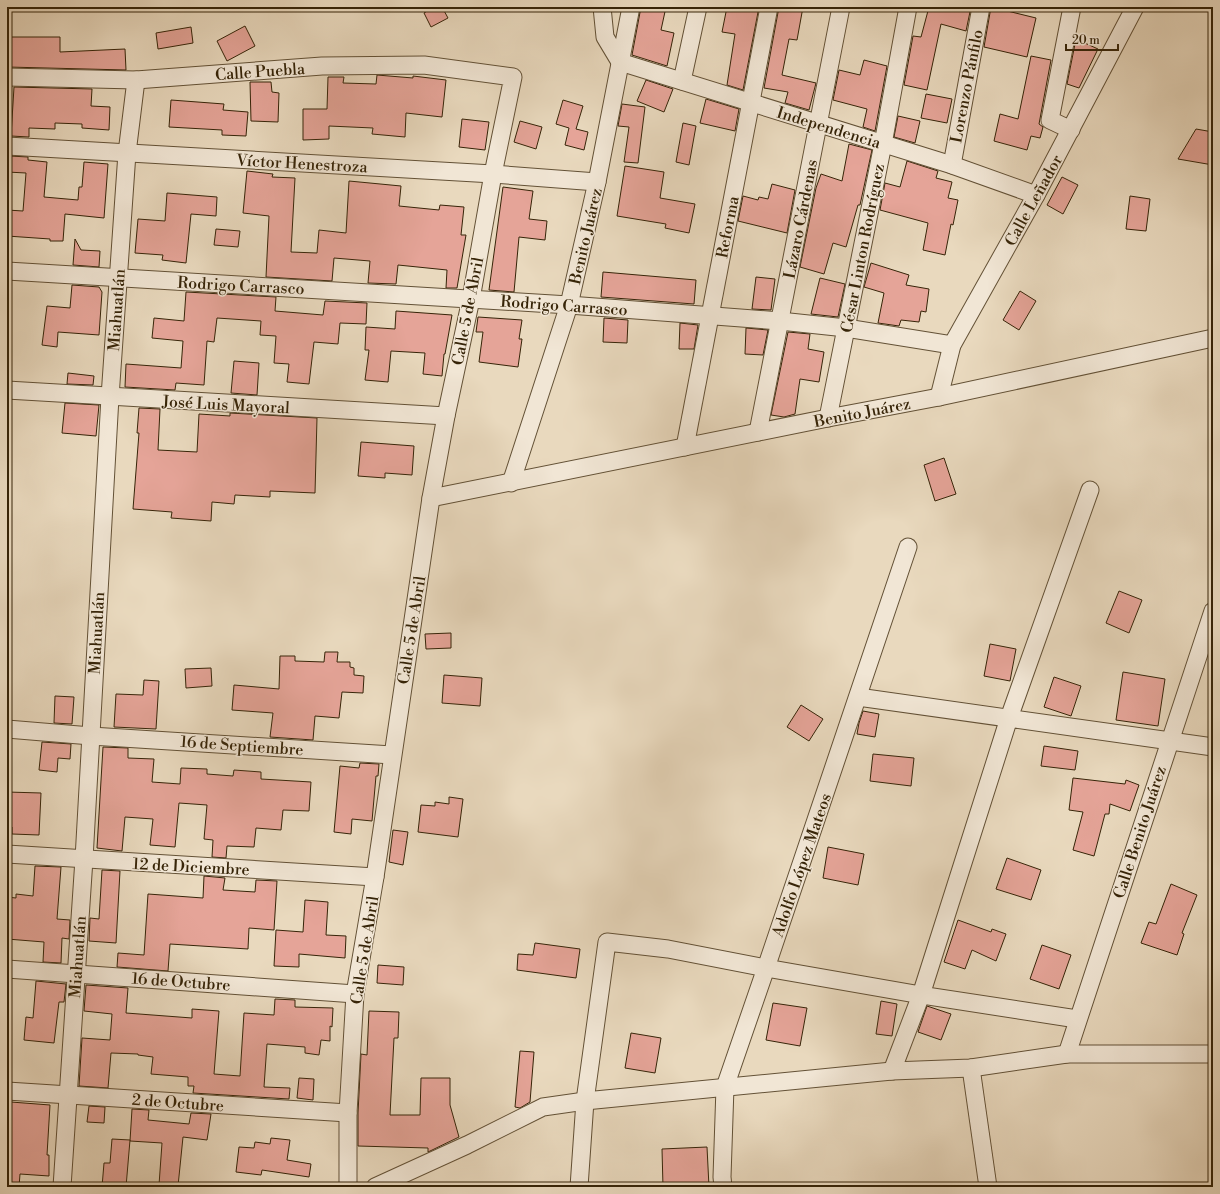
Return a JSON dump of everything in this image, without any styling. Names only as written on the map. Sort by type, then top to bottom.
[{"type":"street","points":[[602,7],[605,37],[620,62]]},
{"type":"street","name":"Benito Juárez","points":[[511,483],[569,305],[597,182],[631,7]]},
{"type":"street","points":[[682,81],[698,7]]},
{"type":"street","name":"Reforma","points":[[685,447],[769,7]]},
{"type":"street","name":"Lázaro Cárdenas","points":[[758,432],[841,7]]},
{"type":"street","name":"César Linton Rodríguez","points":[[828,418],[883,144],[908,7]]},
{"type":"street","name":"Lorenzo Pánfilo","points":[[952,164],[981,7]]},
{"type":"street","points":[[1071,130],[1050,120],[1072,7]]},
{"type":"street","name":"Calle Leñador","points":[[939,397],[952,345],[1036,195],[1135,7]]},
{"type":"street","name":"Independencia","points":[[620,62],[952,164],[1036,195]]},
{"type":"street","name":"Calle Puebla","points":[[7,77],[136,80],[322,66],[424,65],[513,78]]},
{"type":"street","name":"Calle 5 de Abril","points":[[348,1187],[348,1113],[355,994],[375,877],[431,498],[446,416],[471,299],[493,174],[513,78]]},
{"type":"street","name":"Miahuatlán","points":[[62,1187],[84,859],[110,397],[127,153],[136,80]]},
{"type":"street","name":"Víctor Henestroza","points":[[7,146],[493,174],[597,182]]},
{"type":"street","name":"Rodrigo Carrasco","points":[[7,271],[569,305],[780,321],[846,328],[952,345]]},
{"type":"street","name":"Benito Juárez","points":[[431,498],[939,397],[1213,338]]},
{"type":"street","name":"José Luis Mayoral","points":[[7,390],[446,416]]},
{"type":"street","points":[[892,1071],[921,994],[1009,718],[1090,490]]},
{"type":"street","name":"Adolfo López Mateos","points":[[723,1187],[725,1087],[908,547]]},
{"type":"street","name":"Calle Benito Juárez","points":[[1067,1054],[1077,1019],[1213,611]]},
{"type":"street","points":[[858,697],[1213,747]]},
{"type":"street","name":"16 de Septiembre","points":[[7,729],[91,736],[392,755]]},
{"type":"street","name":"12 de Diciembre","points":[[7,854],[375,877]]},
{"type":"street","points":[[579,1187],[585,1100],[607,942],[668,949],[766,968],[1077,1019]]},
{"type":"street","name":"16 de Octubre","points":[[7,969],[355,994]]},
{"type":"street","points":[[375,1187],[468,1145],[543,1107],[585,1100],[892,1071],[971,1068],[1067,1054],[1213,1054]]},
{"type":"street","points":[[971,1068],[988,1187]]},
{"type":"street","name":"2 de Octubre","points":[[7,1091],[348,1113]]},
{"type":"building","points":[[434,7],[442,7],[448,18],[431,27],[424,13]]},
{"type":"building","points":[[641,7],[666,7],[661,30],[674,33],[667,66],[632,55]]},
{"type":"building","points":[[727,7],[759,7],[743,90],[727,85],[735,34],[722,32]]},
{"type":"building","points":[[779,7],[803,7],[797,40],[789,39],[782,75],[816,83],[809,110],[785,103],[788,92],[764,88]]},
{"type":"building","points":[[929,7],[971,7],[966,31],[941,24],[927,90],[904,85],[913,36],[921,37]]},
{"type":"building","points":[[991,7],[1036,18],[1027,57],[984,47]]},
{"type":"building","points":[[245,26],[255,46],[227,61],[217,41]]},
{"type":"building","points":[[191,27],[193,43],[158,49],[156,33]]},
{"type":"building","points":[[7,37],[60,37],[60,52],[125,49],[126,70],[7,67]]},
{"type":"building","points":[[1076,39],[1098,49],[1079,88],[1067,84]]},
{"type":"building","points":[[1031,56],[1051,60],[1039,124],[1043,127],[1040,138],[1031,136],[1027,150],[994,141],[1000,114],[1018,119]]},
{"type":"building","points":[[864,60],[887,66],[875,131],[863,127],[867,109],[833,100],[839,70],[860,75]]},
{"type":"building","points":[[377,75],[413,78],[413,76],[446,80],[442,117],[406,113],[405,137],[372,134],[373,128],[329,126],[329,139],[303,140],[303,109],[327,109],[328,77],[344,77],[343,83],[376,84]]},
{"type":"building","points":[[646,80],[673,89],[664,112],[637,101]]},
{"type":"building","points":[[250,82],[271,82],[272,92],[279,93],[278,122],[251,121]]},
{"type":"building","points":[[14,87],[92,89],[91,106],[110,107],[109,130],[82,128],[82,124],[55,123],[55,129],[29,128],[29,137],[11,136]]},
{"type":"building","points":[[926,94],[952,99],[947,123],[921,118]]},
{"type":"building","points":[[706,99],[739,109],[735,131],[700,123]]},
{"type":"building","points":[[171,100],[224,104],[223,110],[248,112],[246,136],[222,135],[222,130],[169,127]]},
{"type":"building","points":[[563,100],[583,106],[576,129],[588,132],[584,150],[565,145],[569,128],[556,124]]},
{"type":"building","points":[[622,104],[645,107],[638,163],[624,162],[629,127],[618,126]]},
{"type":"building","points":[[898,116],[920,121],[915,143],[894,137]]},
{"type":"building","points":[[462,119],[489,122],[485,150],[459,147]]},
{"type":"building","points":[[520,121],[542,127],[536,149],[514,142]]},
{"type":"building","points":[[683,123],[696,126],[689,165],[676,162]]},
{"type":"building","points":[[1196,129],[1213,132],[1213,165],[1178,159]]},
{"type":"building","points":[[849,144],[872,150],[860,205],[858,205],[846,247],[833,243],[824,274],[800,267],[816,188],[821,174],[842,181]]},
{"type":"building","points":[[10,156],[28,157],[28,160],[47,162],[44,197],[78,200],[79,187],[82,187],[84,162],[108,164],[104,218],[65,214],[63,241],[7,236],[7,210],[23,211],[26,173],[7,172],[7,159],[10,159]]},
{"type":"building","points":[[907,161],[938,171],[936,178],[952,182],[948,198],[958,200],[953,225],[951,224],[945,255],[923,250],[928,223],[880,210],[885,183],[900,187]]},
{"type":"building","points":[[625,166],[664,172],[660,198],[695,204],[689,233],[665,228],[666,224],[617,216]]},
{"type":"building","points":[[247,171],[273,174],[272,177],[295,178],[291,252],[317,253],[319,230],[346,233],[349,181],[401,186],[399,206],[439,210],[440,205],[464,207],[461,235],[466,235],[457,288],[446,288],[447,270],[398,265],[396,284],[368,283],[370,261],[334,258],[332,281],[266,277],[269,216],[243,213]]},
{"type":"building","points":[[1062,177],[1078,185],[1063,214],[1047,205]]},
{"type":"building","points":[[772,184],[795,190],[787,233],[738,221],[743,196],[758,200],[759,197],[768,199]]},
{"type":"building","points":[[503,187],[533,191],[529,219],[547,221],[545,240],[519,237],[514,292],[489,290]]},
{"type":"building","points":[[167,193],[217,197],[216,216],[191,214],[186,263],[162,260],[163,255],[135,253],[138,219],[165,221]]},
{"type":"building","points":[[1130,196],[1150,199],[1146,231],[1126,229]]},
{"type":"building","points":[[216,229],[240,231],[238,247],[214,245]]},
{"type":"building","points":[[75,239],[81,250],[100,251],[99,267],[73,265]]},
{"type":"building","points":[[871,263],[909,275],[906,285],[929,289],[926,312],[921,311],[919,322],[901,320],[899,326],[878,323],[884,293],[864,287]]},
{"type":"building","points":[[603,272],[696,280],[694,304],[601,297]]},
{"type":"building","points":[[756,277],[775,279],[771,310],[752,309]]},
{"type":"building","points":[[820,278],[845,284],[838,317],[811,314]]},
{"type":"building","points":[[72,285],[99,287],[102,292],[99,335],[58,332],[57,347],[42,345],[47,306],[70,308]]},
{"type":"building","points":[[1020,291],[1036,301],[1019,330],[1003,320]]},
{"type":"building","points":[[186,292],[276,297],[275,311],[323,315],[325,301],[367,303],[366,324],[340,323],[338,344],[314,342],[309,384],[287,382],[289,364],[274,363],[276,336],[260,335],[261,321],[217,318],[214,342],[207,341],[204,385],[176,383],[175,390],[125,387],[126,364],[181,368],[183,341],[152,338],[154,318],[184,321]]},
{"type":"building","points":[[396,311],[452,315],[444,354],[442,376],[423,374],[425,353],[391,351],[388,382],[365,380],[369,350],[365,350],[366,327],[395,329]]},
{"type":"building","points":[[478,317],[522,320],[519,339],[522,339],[518,367],[479,362],[483,332],[476,332]]},
{"type":"building","points":[[604,318],[628,320],[627,343],[603,342]]},
{"type":"building","points":[[680,323],[698,325],[694,349],[679,349]]},
{"type":"building","points":[[746,328],[768,330],[763,355],[745,354]]},
{"type":"building","points":[[788,332],[810,334],[808,349],[824,352],[819,382],[800,379],[795,414],[784,417],[771,415]]},
{"type":"building","points":[[234,361],[259,363],[257,395],[231,393]]},
{"type":"building","points":[[68,373],[94,376],[93,385],[67,384]]},
{"type":"building","points":[[65,403],[99,405],[96,436],[62,433]]},
{"type":"building","points":[[139,408],[160,409],[158,450],[197,452],[199,414],[230,416],[230,413],[317,418],[315,493],[270,491],[270,497],[235,495],[234,504],[212,502],[211,521],[171,518],[172,512],[133,509],[139,433],[137,433]]},
{"type":"building","points":[[361,442],[414,446],[412,475],[385,473],[385,478],[358,476]]},
{"type":"building","points":[[944,458],[956,494],[935,501],[924,465]]},
{"type":"building","points":[[1119,591],[1142,600],[1129,633],[1106,623]]},
{"type":"building","points":[[451,633],[451,648],[426,649],[425,634]]},
{"type":"building","points":[[990,644],[1016,649],[1010,681],[984,676]]},
{"type":"building","points":[[325,652],[338,652],[337,662],[350,662],[350,667],[354,668],[354,675],[364,676],[363,693],[342,692],[339,718],[315,716],[313,740],[270,737],[273,713],[232,710],[234,685],[279,689],[280,656],[295,656],[295,661],[324,662]]},
{"type":"building","points":[[211,668],[212,686],[186,688],[185,669]]},
{"type":"building","points":[[1123,672],[1165,679],[1158,726],[1116,720]]},
{"type":"building","points":[[444,675],[482,678],[480,706],[442,703]]},
{"type":"building","points":[[1054,677],[1081,686],[1071,716],[1044,707]]},
{"type":"building","points":[[144,680],[159,681],[156,729],[114,727],[116,694],[143,695]]},
{"type":"building","points":[[55,696],[74,697],[72,724],[54,723]]},
{"type":"building","points":[[801,705],[823,719],[809,741],[787,727]]},
{"type":"building","points":[[863,711],[879,714],[875,737],[857,734]]},
{"type":"building","points":[[42,742],[71,744],[70,759],[58,758],[57,772],[39,770]]},
{"type":"building","points":[[1044,746],[1078,751],[1075,770],[1041,766]]},
{"type":"building","points":[[103,747],[128,748],[128,758],[154,759],[152,782],[180,784],[181,768],[207,769],[207,774],[233,776],[234,770],[261,772],[261,779],[311,782],[309,811],[283,810],[281,830],[256,828],[254,847],[227,846],[226,858],[212,857],[213,840],[204,839],[207,805],[179,803],[175,847],[150,845],[153,819],[125,817],[122,851],[97,848]]},
{"type":"building","points":[[873,754],[914,758],[911,786],[870,781]]},
{"type":"building","points":[[360,763],[379,764],[378,776],[376,776],[372,821],[352,819],[351,834],[334,832],[340,766],[359,768]]},
{"type":"building","points":[[1073,778],[1125,784],[1126,780],[1139,785],[1130,811],[1110,804],[1109,814],[1105,814],[1094,856],[1073,850],[1083,812],[1069,810]]},
{"type":"building","points":[[7,792],[41,793],[39,835],[12,834],[12,827],[7,827]]},
{"type":"building","points":[[449,797],[463,799],[458,837],[418,832],[421,805],[435,806],[435,802],[449,804]]},
{"type":"building","points":[[393,830],[408,832],[403,865],[389,862]]},
{"type":"building","points":[[828,847],[864,854],[858,885],[823,878]]},
{"type":"building","points":[[1007,858],[1041,870],[1031,900],[996,889]]},
{"type":"building","points":[[35,866],[61,867],[57,919],[70,920],[69,939],[62,938],[61,963],[43,962],[44,942],[7,939],[7,897],[16,898],[16,894],[33,896]]},
{"type":"building","points":[[102,870],[120,871],[116,943],[89,941],[90,918],[99,919]]},
{"type":"building","points":[[204,876],[225,878],[223,890],[255,892],[256,880],[277,881],[274,930],[249,928],[248,949],[170,944],[168,971],[117,967],[118,953],[144,955],[148,894],[203,898]]},
{"type":"building","points":[[1171,884],[1197,895],[1182,933],[1184,934],[1177,955],[1141,943],[1149,922],[1156,924]]},
{"type":"building","points":[[305,900],[328,902],[326,935],[346,936],[345,958],[299,954],[299,967],[274,966],[276,930],[303,932]]},
{"type":"building","points":[[958,920],[991,932],[992,929],[1006,934],[996,961],[972,950],[965,969],[944,962]]},
{"type":"building","points":[[535,943],[580,949],[576,978],[517,970],[518,954],[533,955]]},
{"type":"building","points":[[1042,945],[1071,955],[1059,989],[1030,979]]},
{"type":"building","points":[[378,965],[404,967],[403,985],[377,983]]},
{"type":"building","points":[[36,981],[66,984],[64,1002],[59,1002],[54,1043],[24,1040],[26,1017],[33,1018]]},
{"type":"building","points":[[86,985],[128,988],[126,1013],[192,1018],[192,1009],[219,1011],[214,1074],[240,1076],[244,1013],[274,1015],[275,999],[295,1000],[295,1007],[333,1008],[332,1027],[330,1026],[330,1041],[321,1040],[319,1055],[305,1053],[305,1047],[267,1044],[264,1087],[290,1088],[289,1099],[193,1093],[194,1086],[188,1086],[188,1077],[151,1074],[153,1057],[138,1054],[111,1053],[108,1088],[79,1086],[82,1038],[110,1040],[112,1014],[84,1011]]},
{"type":"building","points":[[881,1001],[897,1004],[892,1036],[876,1034]]},
{"type":"building","points":[[773,1003],[807,1008],[800,1046],[766,1040]]},
{"type":"building","points":[[927,1006],[951,1014],[941,1040],[918,1032]]},
{"type":"building","points":[[369,1011],[399,1012],[398,1038],[394,1038],[390,1115],[420,1115],[421,1078],[450,1078],[450,1105],[459,1137],[428,1152],[428,1148],[358,1146],[361,1054],[367,1055]]},
{"type":"building","points":[[631,1033],[661,1038],[655,1073],[625,1068]]},
{"type":"building","points":[[520,1051],[534,1052],[530,1102],[520,1108],[515,1107]]},
{"type":"building","points":[[299,1078],[314,1079],[313,1100],[297,1098]]},
{"type":"building","points":[[11,1102],[50,1105],[47,1155],[49,1155],[49,1176],[20,1174],[19,1187],[7,1187]]},
{"type":"building","points":[[89,1106],[105,1107],[104,1123],[87,1122]]},
{"type":"building","points":[[132,1109],[149,1110],[148,1120],[189,1124],[191,1113],[211,1114],[207,1140],[183,1137],[178,1186],[159,1185],[162,1143],[130,1141]]},
{"type":"building","points":[[271,1138],[290,1140],[287,1160],[311,1164],[309,1177],[262,1170],[261,1175],[236,1172],[239,1147],[254,1148],[255,1142],[270,1144]]},
{"type":"building","points":[[112,1139],[130,1140],[126,1187],[102,1187],[104,1163],[110,1163]]},
{"type":"building","points":[[707,1147],[709,1187],[663,1187],[662,1149]]}]
